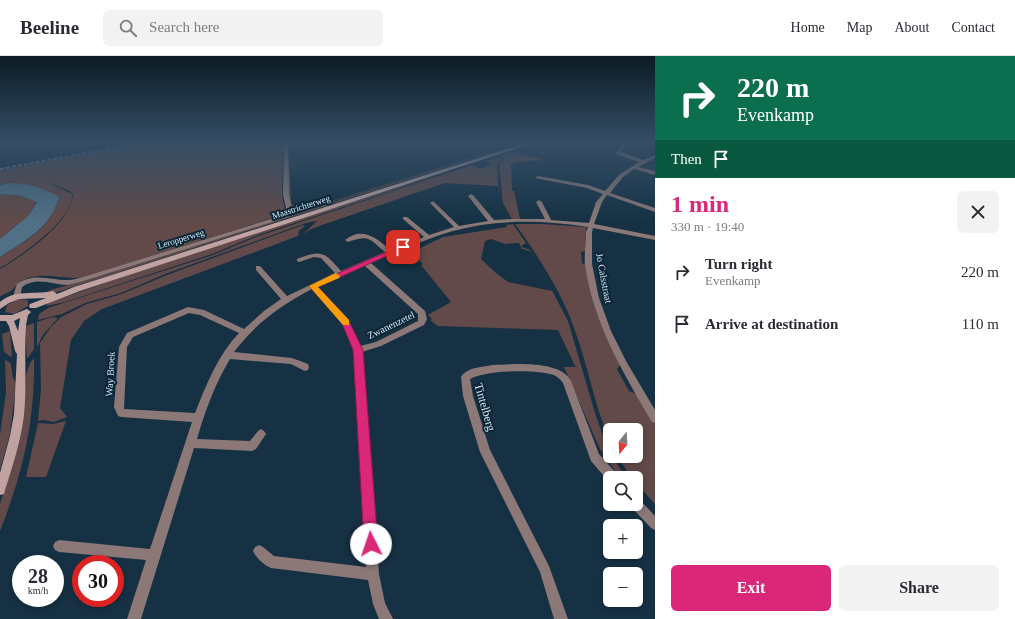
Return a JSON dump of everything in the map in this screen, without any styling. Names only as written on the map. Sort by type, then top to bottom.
[{"type":"main road","name":"Maastrichterweg","points":[[33,306],[77,289],[449,169]]},
{"type":"main road","name":"Maastrichterweg","points":[[17,296],[26,294],[34,297],[77,289]]},
{"type":"main road","points":[[0,306],[17,296]]},
{"type":"main road","points":[[0,318],[9,319],[24,314],[33,306],[35,301],[34,297]]},
{"type":"main road","points":[[0,490],[13,445],[18,416],[21,389],[20,352],[24,314]]},
{"type":"main road","points":[[9,319],[13,326],[20,352]]},
{"type":"street","name":"Leropperweg","points":[[17,296],[19,286],[29,280],[42,279],[65,282],[84,279],[286,216],[290,212],[286,195],[286,169]]},
{"type":"street","name":"Jo Calsstraat","points":[[630,169],[620,176],[605,193],[592,217],[588,260],[595,297],[607,333],[628,374],[655,419]]},
{"type":"street","points":[[642,169],[655,173]]},
{"type":"street","points":[[538,178],[579,185],[655,210]]},
{"type":"street","points":[[471,196],[492,222]]},
{"type":"street","points":[[539,202],[549,221]]},
{"type":"street","points":[[434,203],[458,228]]},
{"type":"street","points":[[405,218],[428,236]]},
{"type":"street","points":[[134,619],[198,418],[210,385],[244,332],[258,319],[286,300],[313,286],[428,236],[458,228],[492,222],[549,221],[590,226],[655,238]]},
{"type":"street","points":[[348,240],[362,231],[390,253]]},
{"type":"street","points":[[299,260],[314,254],[321,255],[340,274]]},
{"type":"street","name":"Zwanenzetel","points":[[358,350],[378,344],[421,323],[423,319],[422,313],[366,263]]},
{"type":"street","points":[[258,268],[286,300]]},
{"type":"street","points":[[313,286],[345,322],[358,350],[373,574],[379,604],[386,619]]},
{"type":"street","name":"Way Broek","points":[[198,418],[121,413],[119,407],[122,347],[130,335],[188,310],[201,312],[244,332]]},
{"type":"street","points":[[228,355],[292,361],[305,367]]},
{"type":"street","name":"Tintelberg","points":[[561,619],[545,570],[485,452],[468,396],[465,377],[471,372],[500,368],[549,370],[561,375],[567,381],[595,457],[607,471]]},
{"type":"street","points":[[190,443],[252,446],[262,434]]},
{"type":"street","points":[[643,511],[655,524]]},
{"type":"street","points":[[59,546],[154,555]]},
{"type":"street","points":[[259,551],[272,562],[373,574]]},
{"type":"shaded area","points":[[283,169],[282,197],[286,213],[283,215],[84,277],[69,278],[40,276],[25,279],[11,291],[0,297],[0,269],[21,256],[44,238],[56,226],[20,255],[0,268],[0,257],[28,240],[43,226],[55,208],[59,197],[9,183],[0,185],[0,170]],"holes":[[[45,181],[70,191],[73,195],[71,204],[72,194]]]},
{"type":"shaded area","points":[[287,169],[290,169],[291,203],[297,209],[335,200],[436,169],[302,211],[295,212],[290,202]]},
{"type":"shaded area","points":[[440,169],[51,294],[47,293],[50,290],[88,280]]},
{"type":"shaded area","points":[[458,169],[258,235],[212,254],[65,302],[46,306],[48,303],[188,254]]},
{"type":"shaded area","points":[[459,169],[497,169],[499,195],[498,186],[445,183],[322,225],[309,230],[302,235],[317,221],[306,223],[165,274],[121,293],[85,303],[62,314],[38,320],[39,314],[48,308],[213,255],[256,237]]},
{"type":"shaded area","points":[[500,169],[511,169],[512,191],[514,191],[520,219],[512,219],[503,203]]},
{"type":"shaded area","points":[[0,194],[22,196],[37,201],[28,216],[0,239]]},
{"type":"shaded area","points":[[513,224],[526,243],[521,246],[530,250],[536,258],[530,251],[522,249],[519,243],[505,244],[491,239],[485,241],[481,259],[508,282],[552,291],[536,260],[568,321],[603,436],[603,453],[564,367],[579,367],[575,366],[558,330],[438,326],[430,320],[432,319],[428,315],[451,302],[421,265],[423,264],[408,249],[412,247],[418,249],[443,237],[507,227],[506,225]]},
{"type":"shaded area","points":[[515,224],[586,227],[585,251],[581,252],[582,263],[586,265],[596,311],[620,365],[617,369],[629,391],[636,394],[655,424],[655,504],[643,491],[643,471],[627,471],[622,463],[643,463],[643,423],[603,424],[579,342],[569,315],[556,288],[532,248]]},
{"type":"shaded area","points":[[303,225],[305,226],[299,231],[298,236],[102,309],[84,321],[71,340],[60,408],[67,417],[54,422],[44,420],[38,421],[41,389],[40,343],[51,327],[61,317],[87,304],[122,294],[167,275]]},
{"type":"shaded area","points":[[18,299],[28,300],[28,306],[14,314],[5,312],[7,305]]},
{"type":"shaded area","points":[[52,317],[58,318],[42,336],[37,348],[37,322]]},
{"type":"shaded area","points":[[34,323],[34,349],[27,359],[25,326]]},
{"type":"shaded area","points":[[10,331],[11,357],[4,352],[2,334]]},
{"type":"shaded area","points":[[34,358],[34,381],[30,425],[26,446],[15,488],[0,531],[0,504],[13,463],[24,410],[26,375],[30,363]]},
{"type":"shaded area","points":[[5,359],[11,364],[13,379],[16,384],[10,434],[0,470],[0,435],[6,392]]},
{"type":"shaded area","points":[[66,421],[46,477],[26,477],[38,423],[53,424]]},
{"type":"shaded area","points":[[610,463],[616,463],[622,471],[615,471]]},
{"type":"water","points":[[9,183],[35,187],[59,197],[50,217],[36,233],[0,257],[0,239],[28,216],[37,202],[22,196],[0,194],[0,185]]},
{"type":"slow traffic","points":[[336,276],[313,286],[346,323]]},
{"type":"route","points":[[371,544],[358,350],[351,332],[345,322],[313,286],[403,247]]}]
